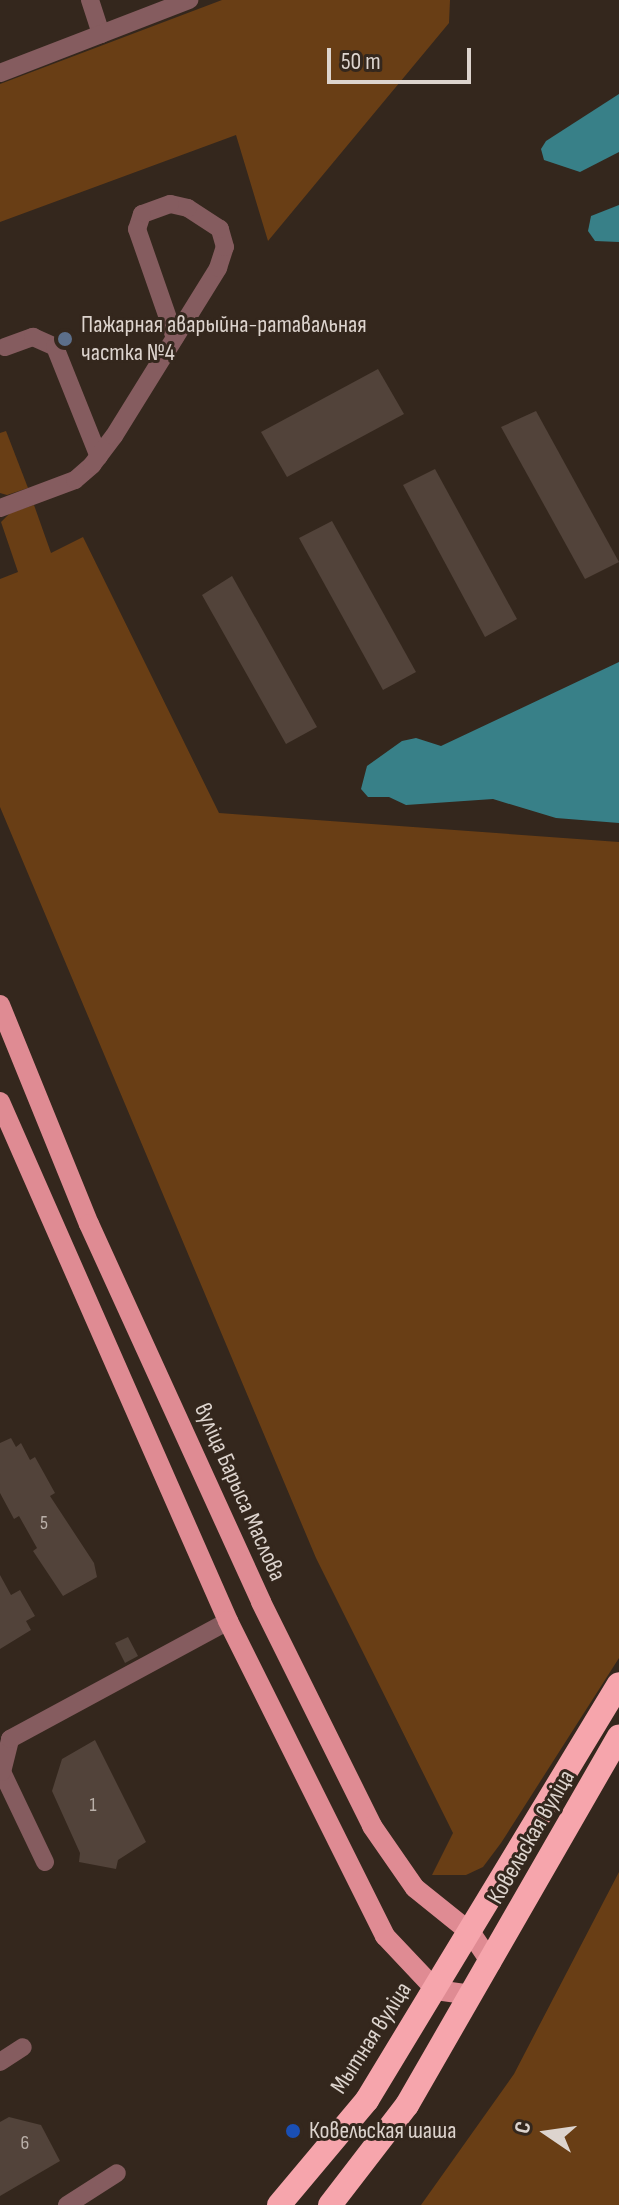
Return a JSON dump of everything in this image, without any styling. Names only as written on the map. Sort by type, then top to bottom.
[{"type":"highway","name":"Мытная вуліца","points":[[279,2205],[367,2100],[471,1933],[619,1684]]},
{"type":"highway","name":"Ковельская вуліца","points":[[491,1963],[619,1737]]},
{"type":"highway","points":[[330,2205],[407,2105],[491,1963]]},
{"type":"main road","name":"вуліца Барыса Маслова","points":[[0,1005],[89,1224],[261,1602],[372,1826],[419,1892],[471,1933],[491,1963]]},
{"type":"main road","points":[[0,1102],[228,1621],[385,1936],[436,1990],[472,1995]]},
{"type":"lane","points":[[90,0],[101,34]]},
{"type":"lane","points":[[0,73],[189,0]]},
{"type":"lane","points":[[0,508],[75,480],[99,457],[175,338],[218,268],[225,247],[220,229],[211,221],[170,204],[146,211],[137,229],[175,338]]},
{"type":"lane","points":[[5,347],[33,337],[55,347],[99,457]]},
{"type":"lane","points":[[45,1862],[2,1772],[10,1739],[228,1621]]},
{"type":"lane","points":[[0,2062],[23,2047]]},
{"type":"lane","points":[[67,2205],[117,2173]]},
{"type":"shaded area","points":[[222,0],[450,0],[449,23],[268,241],[236,135],[0,222],[0,84]]},
{"type":"shaded area","points":[[6,431],[28,488],[7,495],[0,493],[0,433]]},
{"type":"shaded area","points":[[34,505],[51,553],[83,537],[219,813],[619,842],[619,1658],[501,1843],[483,1867],[466,1875],[432,1875],[453,1833],[316,1558],[0,807],[0,579],[18,572],[1,522],[10,513]]},
{"type":"shaded area","points":[[619,1872],[619,2205],[421,2205],[514,2074]]},
{"type":"water","points":[[619,94],[619,152],[580,172],[544,160],[541,149],[546,141]]},
{"type":"water","points":[[619,205],[619,242],[595,241],[588,231],[591,216]]},
{"type":"water","points":[[619,662],[619,823],[556,818],[493,799],[406,805],[389,797],[368,797],[361,789],[367,766],[402,741],[416,738],[441,746]]},
{"type":"building","points":[[378,369],[404,414],[287,477],[261,432]]},
{"type":"building","points":[[536,411],[619,562],[585,579],[501,427]]},
{"type":"building","points":[[435,469],[517,619],[485,637],[403,485]]},
{"type":"building","points":[[332,521],[416,672],[383,690],[299,538]]},
{"type":"building","points":[[232,576],[317,727],[286,744],[202,595]]},
{"type":"building","points":[[11,1438],[16,1447],[21,1443],[30,1460],[35,1457],[55,1493],[50,1496],[94,1563],[97,1577],[63,1596],[33,1551],[37,1548],[19,1516],[14,1519],[0,1493],[0,1443]]},
{"type":"building","points":[[0,1575],[11,1595],[20,1590],[35,1616],[26,1621],[31,1630],[0,1649]]},
{"type":"building","points":[[128,1637],[138,1656],[125,1663],[115,1643]]},
{"type":"building","points":[[95,1740],[146,1842],[118,1860],[116,1869],[79,1862],[80,1853],[52,1791],[62,1759]]},
{"type":"building","points":[[9,2117],[41,2125],[60,2161],[0,2196],[0,2122]]},
{"type":"place","name":"Пажарная аварыйна-ратавальная частка №4","points":[[65,339]]},
{"type":"place","name":"Ковельская шаша","points":[[293,2131]]}]
